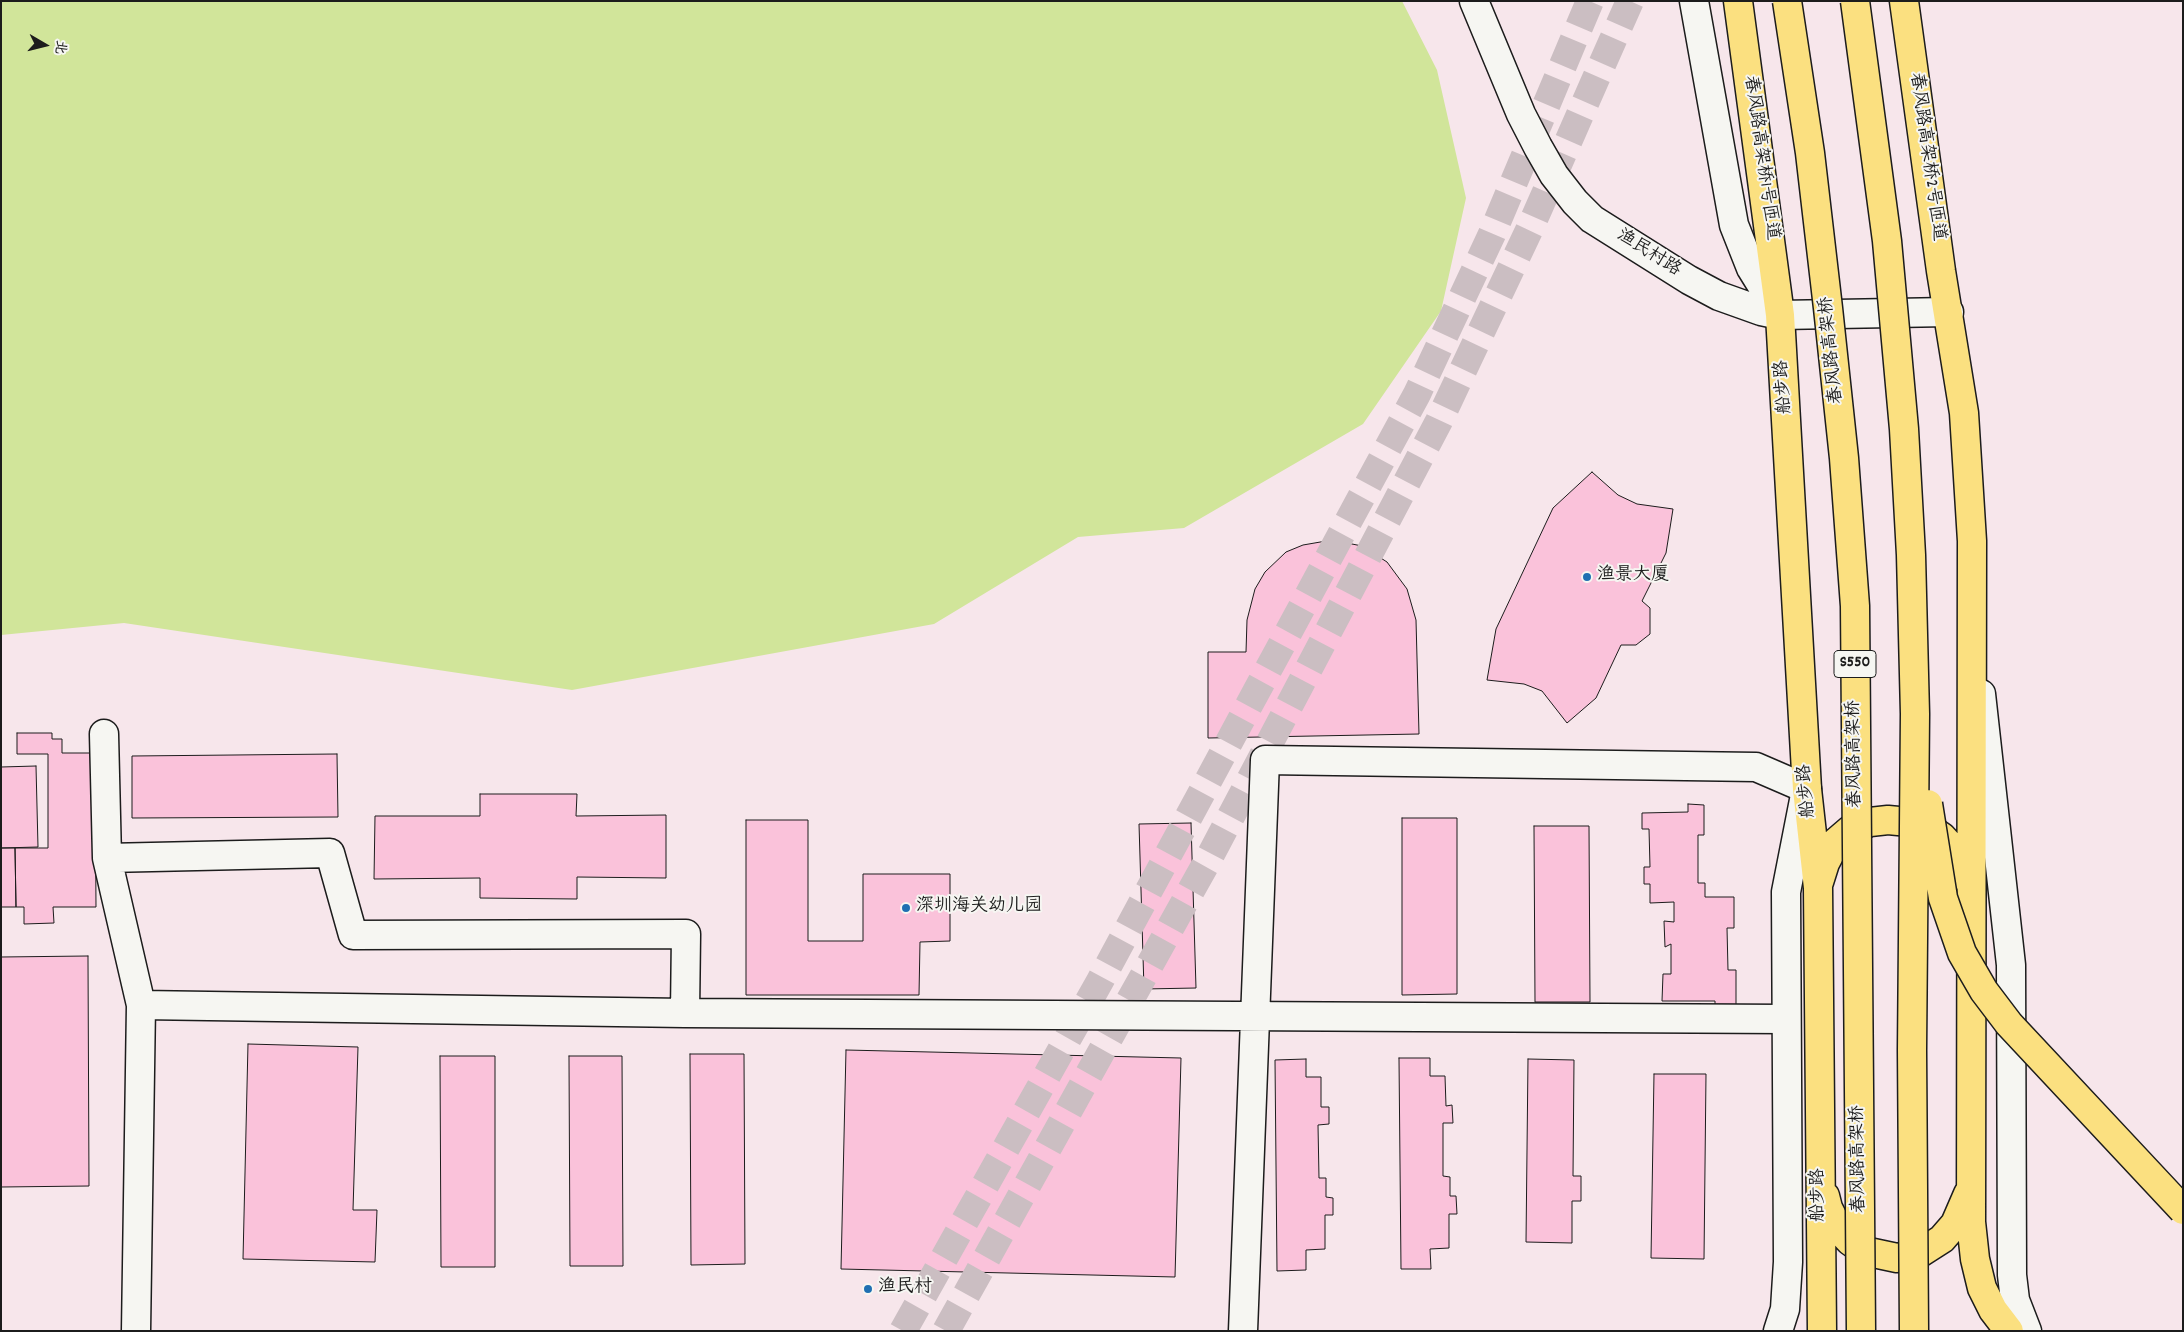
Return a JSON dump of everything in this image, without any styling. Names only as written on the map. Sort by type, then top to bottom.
[{"type":"main road","name":"春风路高架桥1号匝道","points":[[1738,1],[1780,315]]},
{"type":"main road","name":"春风路高架桥","points":[[1787,1],[1810,153],[1828,308],[1844,458],[1854,606],[1861,1331]]},
{"type":"main road","points":[[1855,1],[1887,241],[1904,430],[1911,555],[1915,714],[1912,1050],[1914,1331]]},
{"type":"main road","name":"春风路高架桥2号匝道","points":[[1904,1],[1948,312]]},
{"type":"main road","points":[[1948,312],[1964,413],[1972,541],[1971,1222],[1975,1259],[1982,1288],[1992,1310],[2008,1331]]},
{"type":"main road","name":"船步路","points":[[1780,315],[1806,789],[1818,888],[1820,1267]]},
{"type":"main road","points":[[1915,714],[1943,898],[1962,953],[1984,991],[2009,1024],[2183,1210]]},
{"type":"main road","points":[[1818,888],[1825,863],[1836,842],[1850,830],[1870,822],[1888,820],[1909,822],[1929,828],[1942,837],[1955,851],[1972,889]]},
{"type":"main road","points":[[1820,1175],[1828,1208],[1838,1228],[1850,1241],[1864,1251],[1897,1258],[1917,1255],[1942,1239],[1955,1224],[1972,1180]]},
{"type":"main road","points":[[1801,1331],[1820,1267]]},
{"type":"main road","points":[[1820,1267],[1822,1331]]},
{"type":"street","name":"渔民村路","points":[[1474,1],[1521,114],[1538,147],[1554,175],[1575,202],[1592,219],[1689,280],[1740,304],[1780,315],[1948,312]]},
{"type":"street","points":[[1694,1],[1734,225],[1751,268],[1780,315]]},
{"type":"street","points":[[1973,616],[2011,966],[2012,1275],[2014,1300],[2026,1331]]},
{"type":"street","points":[[104,734],[107,858],[141,1005],[136,1331]]},
{"type":"street","points":[[1243,1331],[1264,760],[1756,767],[1806,789],[1786,892],[1788,1262],[1785,1310],[1778,1331]]},
{"type":"street","points":[[107,858],[330,852],[354,935],[686,934],[685,1013]]},
{"type":"street","points":[[141,1005],[685,1013],[1786,1019]]},
{"type":"green space","points":[[1,1],[1402,1],[1437,70],[1466,198],[1441,311],[1363,424],[1184,528],[1078,537],[934,624],[572,690],[124,623],[1,635]]},
{"type":"building","name":"渔景大厦","points":[[1592,472],[1618,495],[1637,504],[1673,509],[1666,553],[1642,601],[1650,608],[1650,634],[1636,645],[1621,645],[1596,698],[1567,723],[1542,691],[1524,684],[1487,680],[1496,629],[1553,508]]},
{"type":"building","points":[[1332,540],[1362,546],[1387,562],[1407,589],[1416,620],[1419,734],[1208,738],[1208,652],[1246,652],[1247,620],[1255,589],[1265,572],[1286,552],[1303,545]]},
{"type":"building","points":[[17,733],[52,733],[52,739],[62,739],[62,753],[95,753],[96,907],[53,907],[54,923],[24,924],[24,907],[16,907],[15,848],[48,848],[48,754],[17,754]]},
{"type":"building","points":[[337,754],[338,817],[132,818],[132,756]]},
{"type":"building","points":[[36,766],[38,847],[1,848],[1,767]]},
{"type":"building","points":[[480,794],[577,794],[576,816],[666,815],[666,878],[577,877],[577,899],[480,898],[480,878],[374,879],[375,816],[480,816]]},
{"type":"building","points":[[1688,804],[1704,805],[1704,835],[1698,835],[1698,883],[1705,883],[1705,897],[1734,897],[1734,928],[1727,928],[1728,970],[1736,970],[1736,1010],[1715,1010],[1715,1001],[1662,1001],[1663,974],[1671,974],[1671,944],[1665,947],[1664,921],[1674,922],[1674,902],[1650,903],[1650,884],[1644,884],[1644,867],[1650,867],[1649,829],[1642,829],[1642,813],[1688,812]]},
{"type":"building","points":[[1402,818],[1457,818],[1457,994],[1402,995]]},
{"type":"building","name":"深圳海关幼儿园","points":[[746,820],[808,820],[808,941],[863,941],[863,874],[950,874],[950,941],[920,942],[919,995],[746,995]]},
{"type":"building","points":[[1191,823],[1196,988],[1144,989],[1139,824]]},
{"type":"building","points":[[1534,826],[1589,826],[1590,1002],[1535,1002]]},
{"type":"building","points":[[1,848],[15,848],[16,907],[1,907]]},
{"type":"building","points":[[88,956],[89,1186],[1,1187],[1,957]]},
{"type":"building","points":[[248,1044],[358,1047],[353,1210],[377,1210],[375,1262],[243,1259]]},
{"type":"building","points":[[846,1050],[1181,1058],[1175,1277],[841,1269]]},
{"type":"building","points":[[690,1054],[744,1054],[745,1264],[691,1265]]},
{"type":"building","points":[[440,1056],[495,1056],[495,1267],[441,1267]]},
{"type":"building","points":[[569,1056],[622,1056],[623,1266],[570,1266]]},
{"type":"building","points":[[1399,1058],[1430,1058],[1430,1076],[1445,1076],[1446,1106],[1452,1105],[1453,1123],[1443,1123],[1443,1176],[1450,1177],[1450,1196],[1456,1196],[1457,1214],[1449,1214],[1449,1248],[1430,1249],[1431,1269],[1401,1269]]},
{"type":"building","points":[[1306,1059],[1306,1077],[1321,1077],[1321,1107],[1329,1107],[1329,1124],[1318,1125],[1319,1178],[1326,1178],[1326,1197],[1333,1198],[1333,1215],[1325,1215],[1325,1249],[1306,1250],[1306,1270],[1277,1271],[1275,1060]]},
{"type":"building","points":[[1528,1059],[1574,1060],[1573,1176],[1581,1176],[1581,1201],[1572,1201],[1572,1243],[1526,1242]]},
{"type":"building","points":[[1654,1074],[1706,1074],[1704,1259],[1651,1258]]},
{"type":"tunnel","points":[[903,1331],[1100,981],[1417,394],[1492,234],[1590,1]]},
{"type":"tunnel","points":[[946,1331],[1208,860],[1439,421],[1531,226],[1630,1]]},
{"type":"place","name":"渔景大厦","points":[[1587,577]]},
{"type":"place","name":"深圳海关幼儿园","points":[[906,908]]},
{"type":"place","name":"渔民村","points":[[868,1289]]}]
